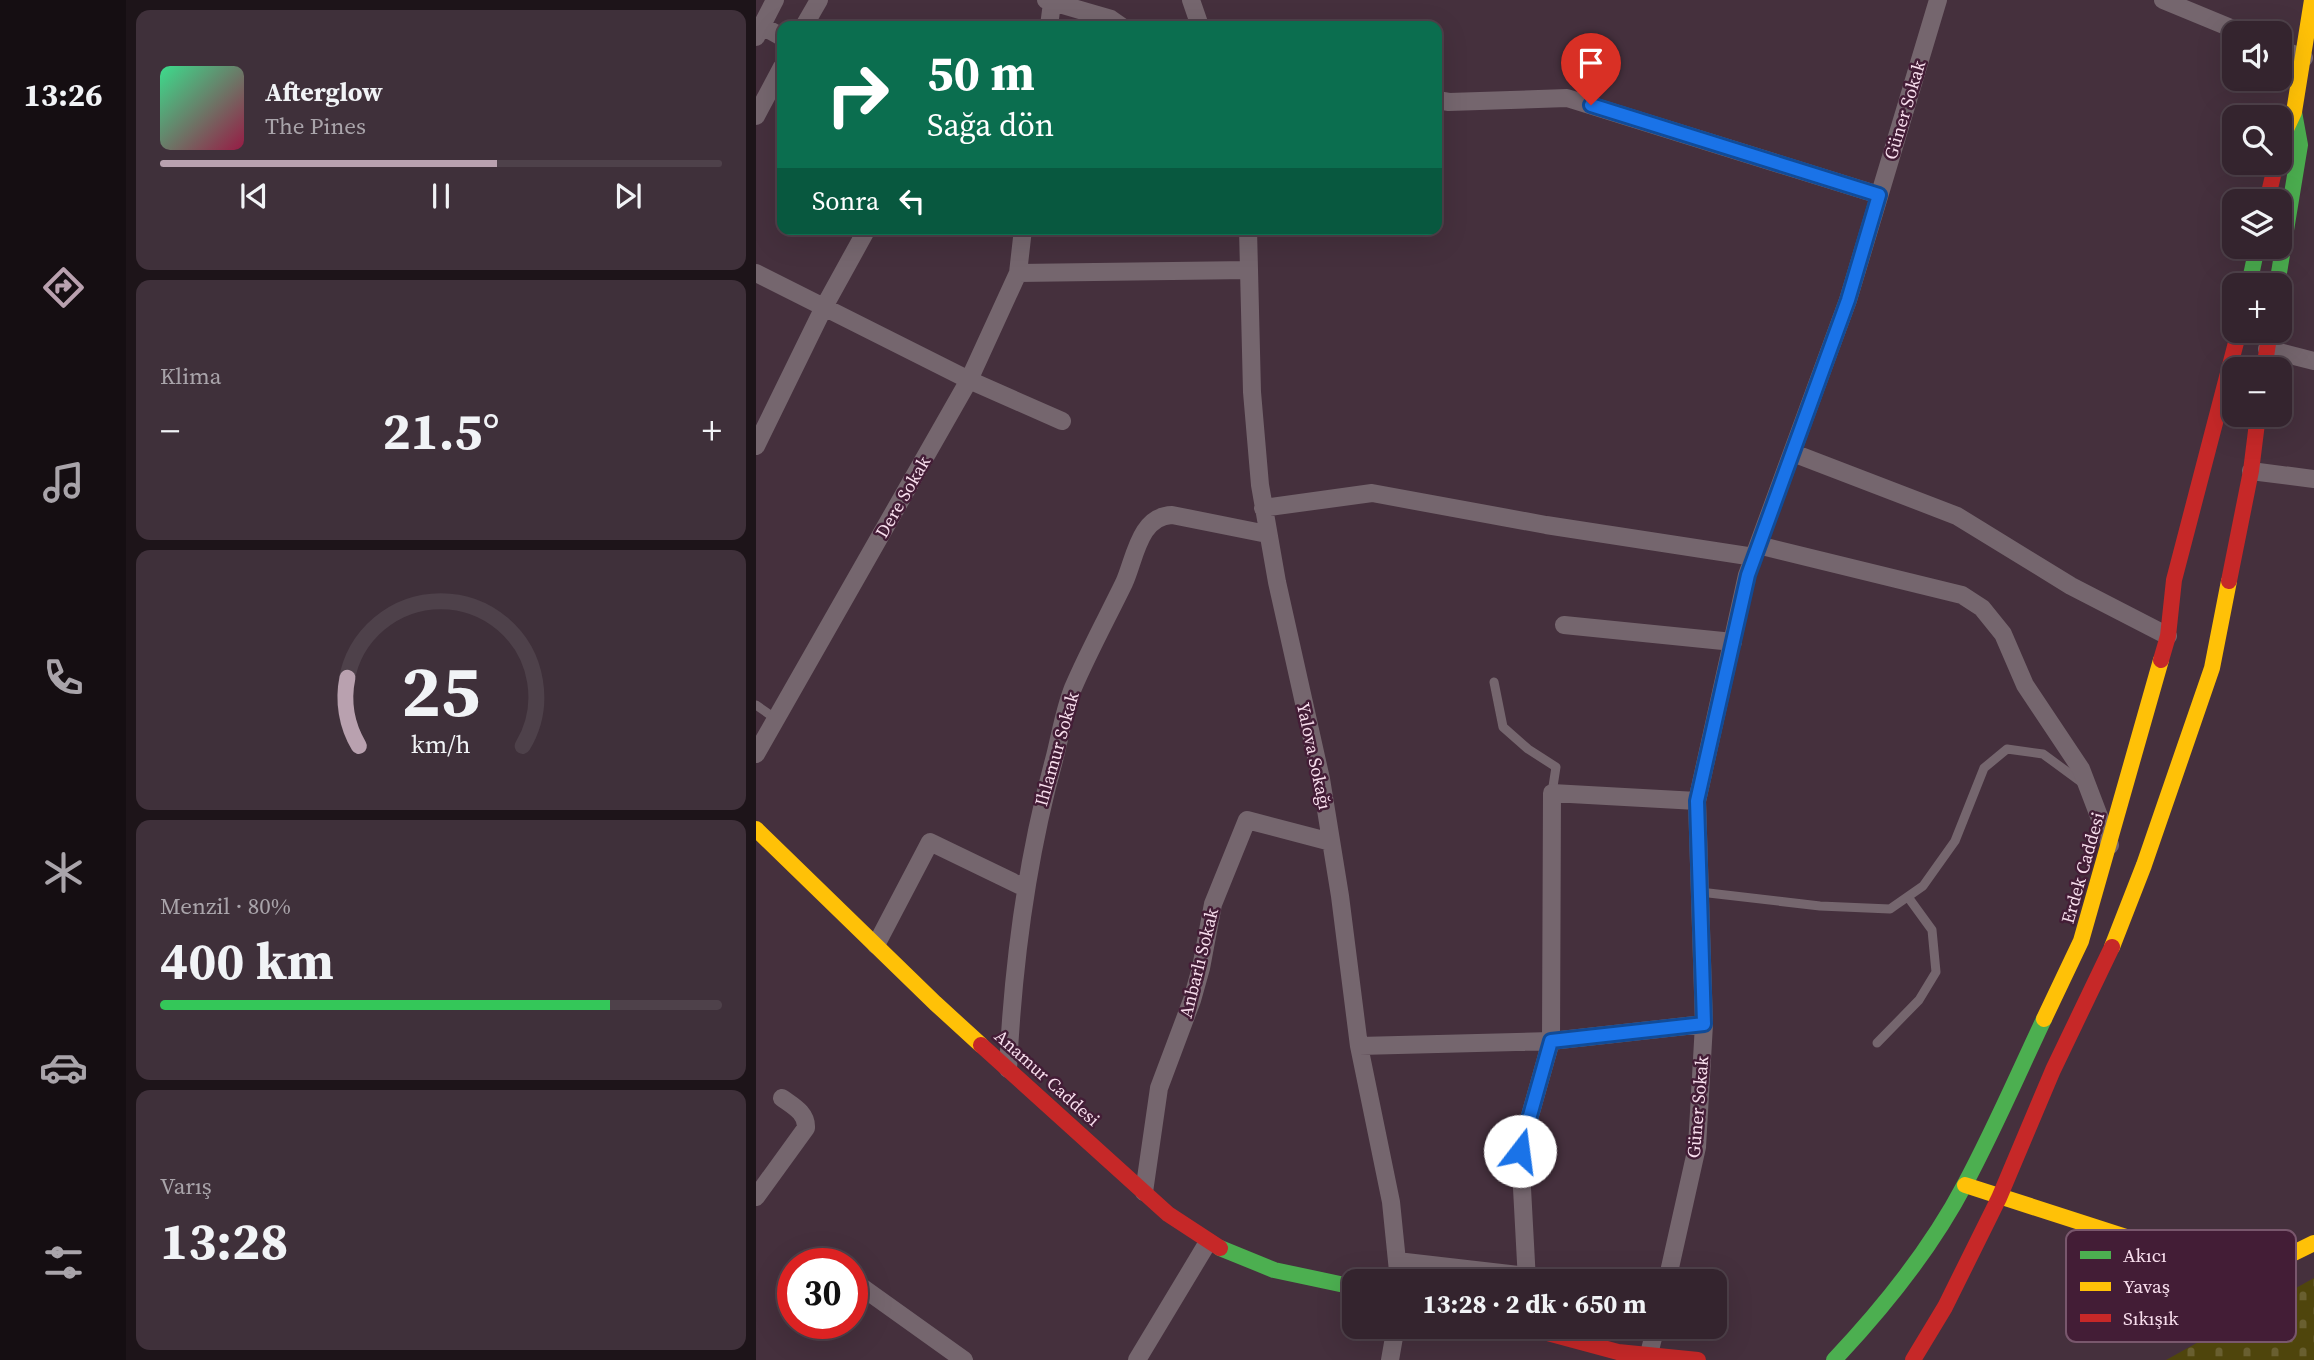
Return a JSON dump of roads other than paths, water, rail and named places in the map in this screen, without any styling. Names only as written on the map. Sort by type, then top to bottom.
[{"type":"street","points":[[775,0],[759,32],[777,36]]},
{"type":"street","points":[[807,21],[818,0]]},
{"type":"street","points":[[1191,0],[1198,21]]},
{"type":"street","name":"Güner Sokak","points":[[1670,1269],[1697,1147],[1704,1024],[1697,801],[1748,575],[1848,300],[1938,0]]},
{"type":"street","points":[[2163,0],[2222,24]]},
{"type":"street","points":[[2292,116],[2312,0]]},
{"type":"street","points":[[1049,21],[1049,1],[1114,21]]},
{"type":"street","points":[[2292,53],[2304,58]]},
{"type":"street","points":[[756,116],[777,76]]},
{"type":"street","points":[[1442,101],[1567,98],[1879,195]]},
{"type":"street","points":[[2279,273],[2300,145],[2294,112]]},
{"type":"street","points":[[756,446],[824,307],[864,235]]},
{"type":"street","name":"Dere Sokak","points":[[756,754],[969,380],[1018,273],[1022,235]]},
{"type":"street","name":"Yalova Sokağı","points":[[1248,235],[1252,392],[1263,508],[1321,779],[1340,896],[1359,1046],[1391,1202],[1398,1269]]},
{"type":"street","points":[[1018,273],[1249,270]]},
{"type":"street","points":[[756,273],[969,380],[1062,421]]},
{"type":"street","name":"Erdek Caddesi","points":[[1834,1360],[1877,1314],[1929,1244],[1965,1185],[2081,941],[2168,636],[2167,608],[2180,548],[2199,490],[2236,343]]},
{"type":"street","points":[[2266,357],[2268,343]]},
{"type":"street","points":[[2267,349],[2314,361]]},
{"type":"street","points":[[1913,1360],[1999,1198],[2053,1070],[2105,966],[2181,761],[2212,668],[2256,427]]},
{"type":"street","points":[[1793,453],[1957,516],[2071,586],[2168,636]]},
{"type":"street","points":[[2250,471],[2314,479]]},
{"type":"street","points":[[1263,508],[1373,494],[1546,525],[1756,551],[1962,595],[1998,625],[2025,685],[2072,755],[2089,787],[2110,845]]},
{"type":"street","name":"Ihlamur Sokak","points":[[1008,1069],[1015,962],[1037,821],[1072,690],[1130,569],[1145,530],[1159,517],[1172,515],[1267,534]]},
{"type":"street","points":[[1564,625],[1732,642]]},
{"type":"street","points":[[1526,1269],[1520,1151],[1551,1041],[1552,793],[1697,801]]},
{"type":"street","name":"Anbarlı Sokak","points":[[1144,1192],[1159,1088],[1192,1000],[1213,904],[1247,820],[1331,842]]},
{"type":"street","name":"Anamur Caddesi","points":[[756,829],[1008,1069],[1168,1214],[1208,1242],[1252,1263],[1276,1271],[1342,1285]]},
{"type":"street","points":[[876,945],[930,842],[1025,888]]},
{"type":"street","points":[[1359,1046],[1551,1041],[1704,1024]]},
{"type":"street","points":[[756,1197],[806,1128],[802,1114],[782,1098]]},
{"type":"street","points":[[1965,1185],[2101,1230]]},
{"type":"street","points":[[1137,1360],[1208,1242]]},
{"type":"street","points":[[2296,1252],[2314,1243]]},
{"type":"street","points":[[1397,1261],[1458,1269]]},
{"type":"street","points":[[868,1291],[964,1360]]},
{"type":"street","points":[[1929,1334],[1935,1360]]},
{"type":"street","points":[[1390,1360],[1394,1339]]},
{"type":"street","points":[[1570,1339],[1641,1357],[1698,1360]]},
{"type":"street","points":[[1641,1357],[1650,1339]]},
{"type":"lane","points":[[1494,682],[1503,727],[1528,749],[1556,767],[1552,793]]},
{"type":"lane","points":[[756,705],[776,719]]},
{"type":"lane","points":[[1700,892],[1820,906],[1890,909],[1923,886],[1955,841],[1984,768],[2007,749],[2043,754],[2089,787]]},
{"type":"lane","points":[[1877,1042],[1919,1000],[1936,972],[1932,930],[1908,897]]}]
